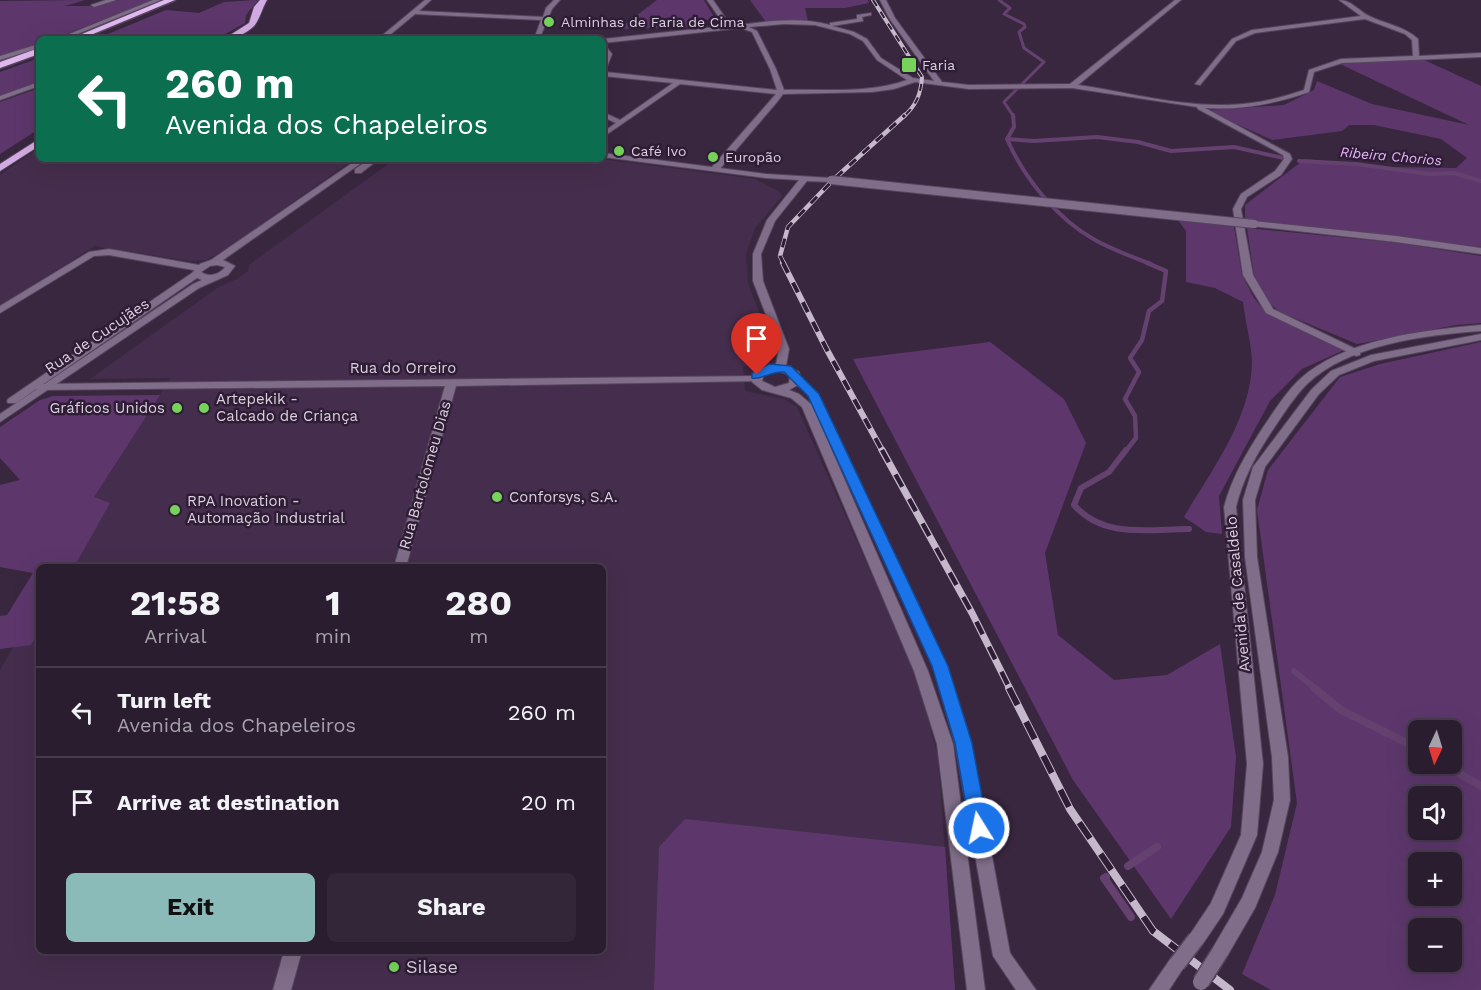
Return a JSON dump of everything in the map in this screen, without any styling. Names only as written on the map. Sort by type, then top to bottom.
[{"type":"highway","points":[[81,36],[171,0]]},
{"type":"highway","points":[[90,36],[177,0]]},
{"type":"highway","points":[[0,66],[36,54]]},
{"type":"main road","points":[[233,36],[252,24],[264,0]]},
{"type":"main road","points":[[242,36],[259,24],[272,0]]},
{"type":"main road","points":[[0,160],[36,137]]},
{"type":"main road","points":[[0,168],[36,144]]},
{"type":"street","points":[[94,5],[113,0]]},
{"type":"street","points":[[68,36],[158,0]]},
{"type":"street","points":[[385,36],[428,0]]},
{"type":"street","points":[[539,36],[549,8],[557,0]]},
{"type":"street","points":[[710,0],[730,29]]},
{"type":"street","points":[[883,0],[892,18],[940,84]]},
{"type":"street","points":[[1072,86],[1178,0]]},
{"type":"street","points":[[1342,0],[1366,17],[1407,33],[1415,39],[1416,56]]},
{"type":"street","points":[[414,12],[546,18]]},
{"type":"street","points":[[821,25],[857,22],[861,20],[859,16],[862,14],[869,14]]},
{"type":"street","points":[[1189,86],[1203,88],[1198,84],[1234,40],[1254,31],[1366,17]]},
{"type":"street","points":[[606,43],[796,22],[821,25],[852,33],[865,40],[879,59],[911,80],[940,84],[1006,87],[1072,86],[1197,106],[1257,106],[1285,101],[1307,91],[1311,71],[1341,61],[1481,55]]},
{"type":"street","points":[[716,169],[780,93],[780,85],[754,31],[744,28]]},
{"type":"street","points":[[0,58],[36,47]]},
{"type":"street","points":[[606,48],[609,54],[606,63]]},
{"type":"street","points":[[606,72],[780,93],[872,90],[900,86],[911,80]]},
{"type":"street","points":[[606,133],[680,81]]},
{"type":"street","points":[[0,98],[36,85]]},
{"type":"street","points":[[1197,106],[1281,149],[1288,159],[1278,173],[1244,196],[1237,209],[1248,275],[1269,311],[1356,353]]},
{"type":"street","points":[[606,116],[621,122]]},
{"type":"street","points":[[606,155],[804,180],[831,180],[1396,238],[1481,251]]},
{"type":"street","name":"Rua de Cucujães","points":[[0,410],[359,162]]},
{"type":"street","name":"Rua de Cucujães","points":[[212,263],[228,265],[371,162]]},
{"type":"street","points":[[766,176],[796,188]]},
{"type":"street","points":[[781,368],[784,349],[758,281],[757,254],[771,220],[804,180]]},
{"type":"street","points":[[0,310],[92,254],[109,252],[198,271],[211,277]]},
{"type":"street","name":"Rua de Cucujães","points":[[0,419],[211,277],[228,271],[228,265]]},
{"type":"street","name":"Avenida de Casaldelo","points":[[1158,990],[1217,908],[1249,835],[1255,764],[1230,507],[1235,483],[1283,406],[1310,376],[1356,353],[1421,337],[1481,328]]},
{"type":"street","name":"Avenida de Casaldelo","points":[[1199,986],[1249,902],[1270,852],[1282,800],[1280,757],[1251,557],[1249,500],[1259,467],[1315,392],[1335,373],[1371,358],[1481,336]]},
{"type":"street","points":[[976,990],[945,744],[925,682],[807,405],[795,396],[765,388],[756,379],[763,370],[781,368],[792,371],[813,394],[940,666],[963,743],[1002,956],[1027,990]]},
{"type":"street","points":[[778,390],[794,384],[797,378]]},
{"type":"street","name":"Rua do Orreiro","points":[[34,387],[756,379]]},
{"type":"street","name":"Rua Bartolomeu Dias","points":[[401,564],[451,383]]},
{"type":"street","points":[[282,990],[292,954]]},
{"type":"shaded area","points":[[85,0],[65,6],[95,6],[119,0],[153,0],[61,36],[36,36],[36,45],[0,56],[0,1]]},
{"type":"shaded area","points":[[258,0],[246,15],[245,23],[221,36],[103,36],[166,10],[199,13],[224,2]]},
{"type":"shaded area","points":[[657,0],[704,0],[715,19],[687,21],[690,27],[619,29]]},
{"type":"shaded area","points":[[750,0],[868,0],[869,3],[845,8],[805,8],[808,21],[766,22]]},
{"type":"shaded area","points":[[36,59],[36,84],[0,96],[0,72]]},
{"type":"shaded area","points":[[1422,59],[1481,86],[1481,247],[1245,219],[1245,205],[1305,159],[1390,167],[1456,168],[1467,158],[1441,139],[1374,125],[1349,125],[1342,131],[1272,140],[1206,110],[1284,105],[1314,90],[1317,81],[1372,104],[1469,125],[1340,64]]},
{"type":"shaded area","points":[[36,89],[36,131],[0,154],[0,102]]},
{"type":"shaded area","points":[[36,150],[36,162],[350,162],[226,249],[206,260],[190,261],[95,246],[0,305],[0,175]]},
{"type":"shaded area","points":[[606,160],[755,179],[780,192],[782,196],[755,228],[746,254],[748,284],[774,349],[768,358],[743,367],[745,391],[784,399],[797,407],[917,676],[938,757],[955,990],[0,990],[0,670],[36,607],[36,954],[606,954],[606,564],[59,564],[93,497],[171,378],[90,379],[220,286],[237,279],[248,271],[249,265],[391,162],[606,162]]},
{"type":"shaded area","points":[[1178,220],[1234,227],[1242,275],[1254,298],[1267,314],[1344,350],[1302,369],[1270,401],[1219,496],[1222,534],[1206,532],[1184,517],[1218,462],[1245,404],[1250,383],[1251,349],[1243,302],[1215,288],[1186,282],[1186,231]]},
{"type":"shaded area","points":[[1247,228],[1399,243],[1481,256],[1481,323],[1456,325],[1357,344],[1280,312],[1266,300],[1254,275]]},
{"type":"shaded area","points":[[990,342],[1064,399],[1086,443],[1045,553],[1058,635],[1114,680],[1167,675],[1220,644],[1236,757],[1231,827],[1171,919],[1073,780],[853,359]]},
{"type":"shaded area","points":[[1481,342],[1481,990],[1271,990],[1242,974],[1275,895],[1297,803],[1257,510],[1268,470],[1340,377],[1380,364]]},
{"type":"shaded area","points":[[160,395],[94,497],[110,503],[76,564],[36,564],[36,636],[31,645],[0,649],[0,616],[7,615],[33,573],[0,567],[0,485],[20,480],[0,458],[0,427],[40,400],[53,396]]},
{"type":"shaded area","points":[[685,819],[945,847],[955,990],[654,990],[659,847]]},
{"type":"waterway","points":[[999,0],[1010,8],[1004,14],[1024,24],[1025,27],[1019,32],[1024,48],[1044,62],[1004,102],[1013,116]]},
{"type":"waterway","points":[[1007,139],[1014,127],[1013,116]]},
{"type":"waterway","points":[[1007,139],[1034,141],[1097,137],[1138,142],[1171,151],[1234,147],[1288,159]]},
{"type":"waterway","points":[[1007,139],[1032,183],[1068,221],[1095,240],[1151,264]]},
{"type":"waterway","name":"Ribeira Chorios","points":[[1299,161],[1356,164],[1429,174],[1454,173],[1481,181]]},
{"type":"waterway","points":[[1125,452],[1136,438],[1135,416],[1125,399],[1139,372],[1130,358],[1142,340],[1149,311],[1162,301],[1166,271],[1147,263]]},
{"type":"waterway","points":[[1126,450],[1109,472],[1081,488],[1074,505],[1086,516],[1113,528],[1127,530],[1189,529]]},
{"type":"waterway","points":[[1294,671],[1316,689]]},
{"type":"waterway","points":[[1314,688],[1341,710],[1408,744]]},
{"type":"waterway","points":[[1460,774],[1481,786]]},
{"type":"waterway","points":[[1128,866],[1157,847]]},
{"type":"waterway","points":[[1106,877],[1104,878],[1131,917]]},
{"type":"railway","points":[[873,0],[922,77],[917,99],[905,115]]},
{"type":"railway","points":[[784,264],[780,256],[788,227],[833,180],[905,115]]},
{"type":"railway","points":[[783,263],[883,452]]},
{"type":"railway","points":[[882,450],[972,613],[1010,689]]},
{"type":"railway","points":[[1009,688],[1070,809],[1153,931],[1230,990]]},
{"type":"place","name":"Alminhas de Faria de Cima","points":[[549,22]]},
{"type":"place","name":"Faria","points":[[909,65]]},
{"type":"place","name":"Café Ivo","points":[[619,151]]},
{"type":"place","name":"Europão","points":[[713,157]]},
{"type":"place","name":"Gráficos Unidos","points":[[177,408]]},
{"type":"place","name":"Artepekik - Calcado de Criança","points":[[204,408]]},
{"type":"place","name":"Conforsys, S.A.","points":[[497,497]]},
{"type":"place","name":"RPA Inovation - Automação Industrial","points":[[175,510]]},
{"type":"place","name":"Silase","points":[[394,967]]},
{"type":"route","points":[[757,375],[769,368],[787,369],[792,371],[813,394],[940,666],[963,743],[979,828]]}]
